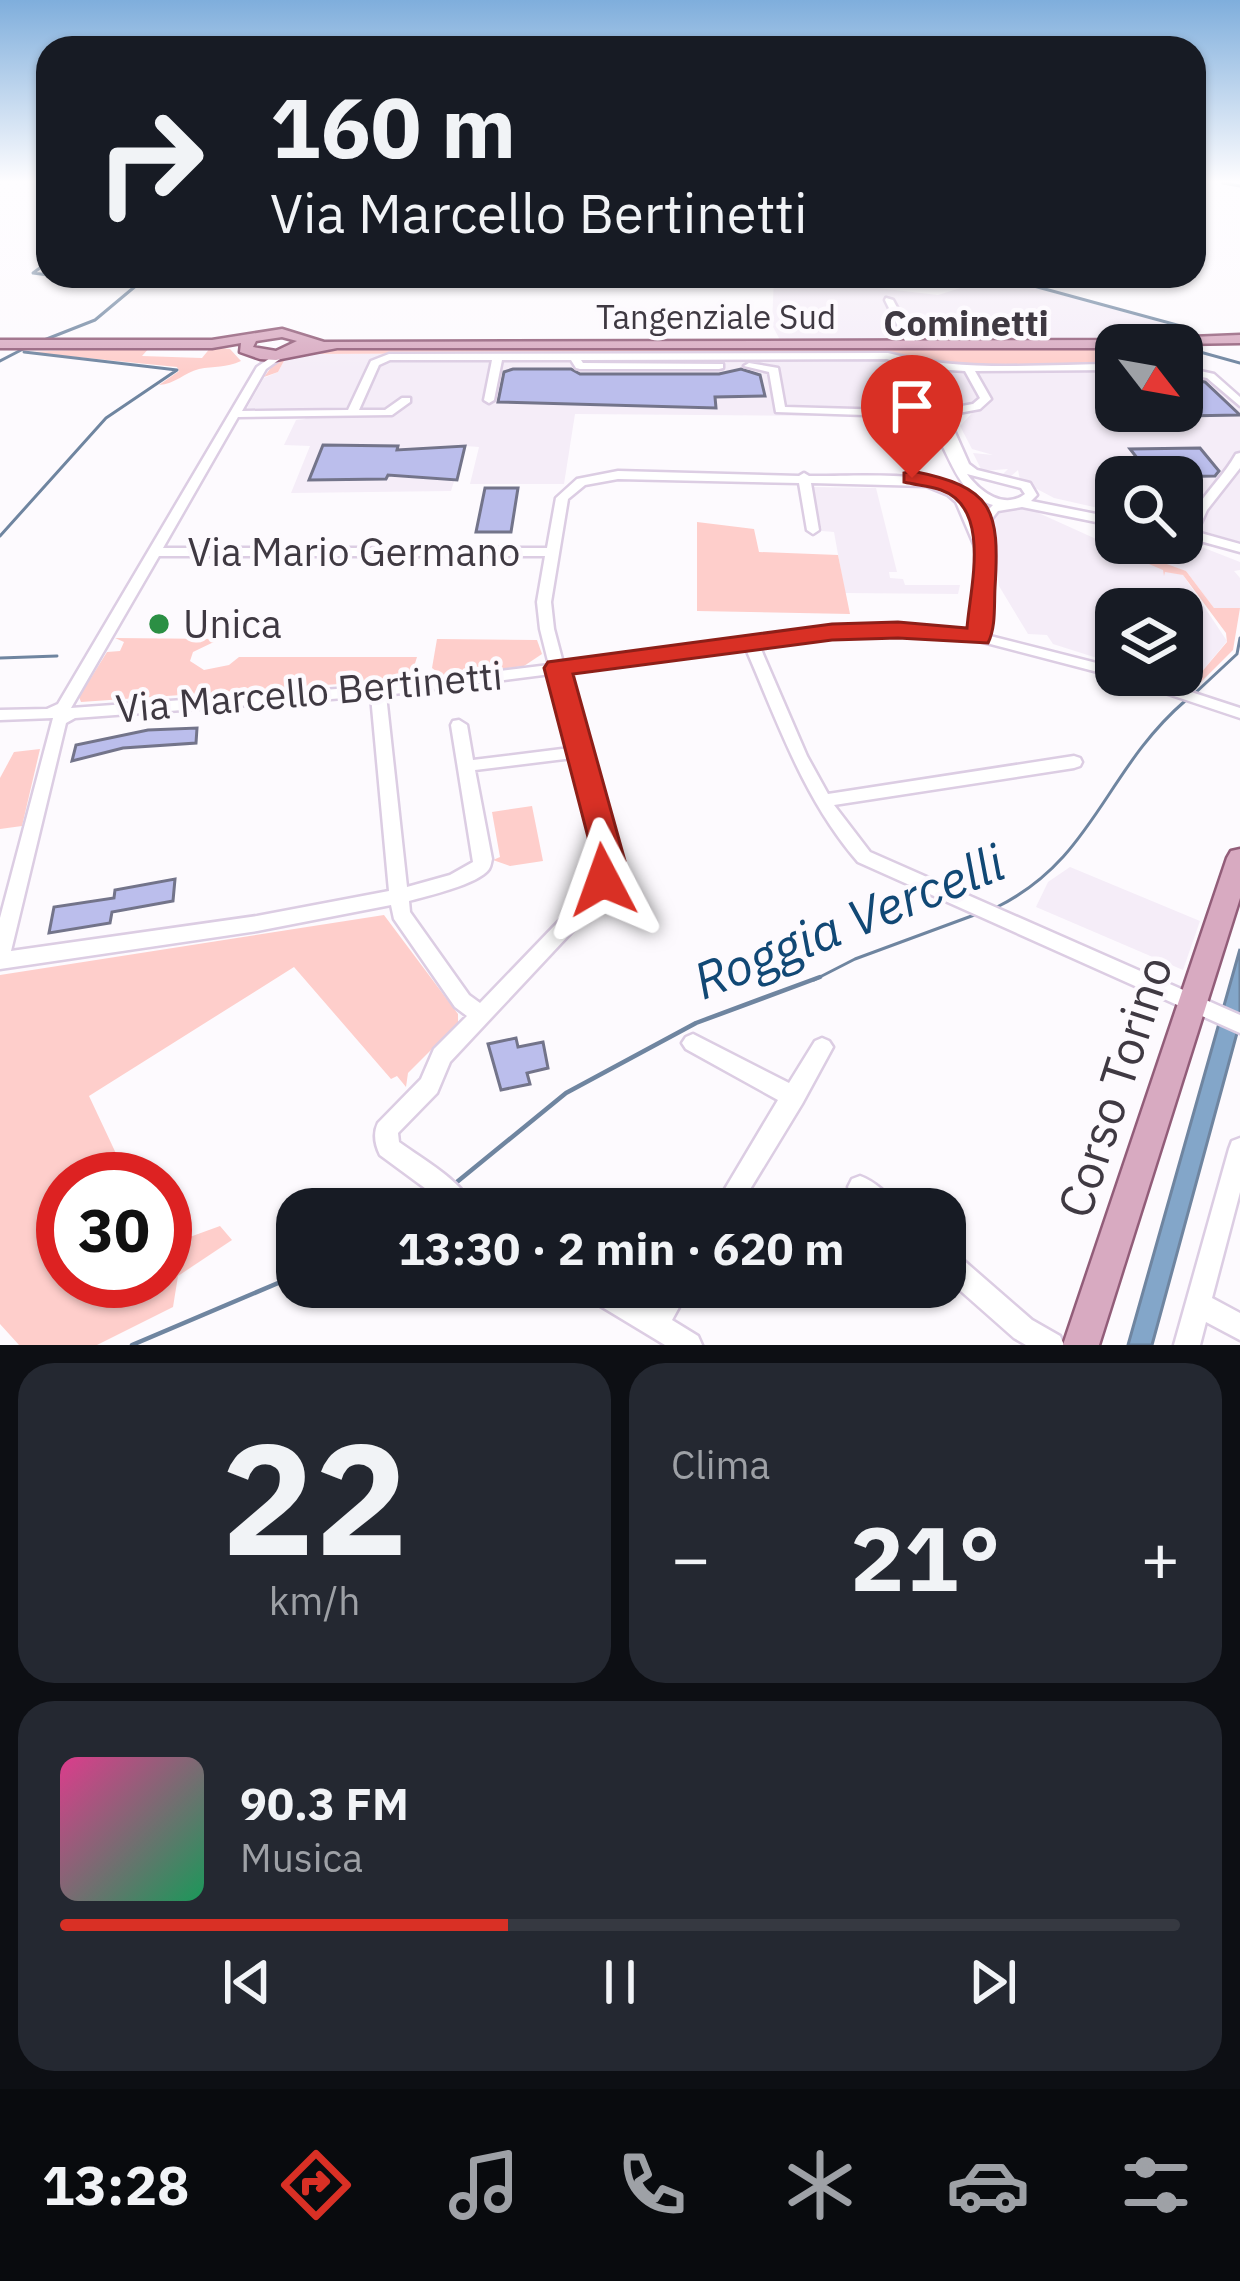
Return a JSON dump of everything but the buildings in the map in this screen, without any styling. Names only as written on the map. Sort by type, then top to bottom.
[{"type":"main road","points":[[248,347],[274,333],[293,347]]},
{"type":"main road","name":"Tangenziale Sud","points":[[293,347],[1240,339]]},
{"type":"main road","points":[[0,344],[293,347]]},
{"type":"main road","name":"Corso Torino","points":[[1081,1345],[1202,1007],[1240,858]]},
{"type":"street","points":[[889,300],[911,344]]},
{"type":"street","points":[[248,347],[262,367]]},
{"type":"street","points":[[293,347],[262,367],[61,714],[0,959],[398,899],[467,879],[482,866],[459,724]]},
{"type":"street","points":[[352,414],[378,359],[888,356],[918,365],[968,368],[1095,367]]},
{"type":"street","points":[[489,400],[498,357]]},
{"type":"street","points":[[575,357],[580,366],[771,368],[780,410],[919,413],[933,418],[955,469],[985,499],[1095,516]]},
{"type":"street","points":[[968,368],[986,400],[976,407],[949,411],[944,419],[964,466],[1095,512]]},
{"type":"street","points":[[1203,374],[1240,403]]},
{"type":"street","points":[[236,414],[388,413],[406,400]]},
{"type":"street","points":[[1203,502],[1231,477],[1240,456]]},
{"type":"street","points":[[891,478],[955,469]]},
{"type":"street","points":[[438,1188],[388,1148],[386,1130],[429,1086],[442,1056],[589,901],[603,880],[608,861],[544,602],[562,498],[581,482],[618,475],[927,480],[963,491],[982,522]]},
{"type":"street","points":[[804,477],[813,530]]},
{"type":"street","points":[[976,489],[991,478]]},
{"type":"street","points":[[927,480],[965,499],[984,554]]},
{"type":"street","points":[[979,638],[982,522],[985,514],[1030,497],[1029,489]]},
{"type":"street","points":[[1203,541],[1240,551]]},
{"type":"street","name":"Via Mario Germano","points":[[154,552],[553,552]]},
{"type":"street","name":"Via Marcello Bertinetti","points":[[0,715],[378,691],[862,630],[979,638],[1095,668]]},
{"type":"street","points":[[751,643],[824,801],[846,839],[864,857],[1240,1024]]},
{"type":"street","points":[[378,691],[401,914],[462,1001],[481,1015]]},
{"type":"street","name":"Via Marcello Bertinetti","points":[[1187,696],[1240,713]]},
{"type":"street","points":[[466,766],[580,752]]},
{"type":"street","points":[[824,801],[1074,762]]},
{"type":"street","points":[[693,1043],[794,1096]]},
{"type":"street","points":[[738,1188],[822,1047]]},
{"type":"street","points":[[1187,1345],[1235,1186],[1240,1149]]},
{"type":"street","points":[[966,1279],[1023,1328],[1051,1345]]},
{"type":"street","points":[[1198,1304],[1240,1327]]},
{"type":"street","points":[[628,1308],[689,1345]]},
{"type":"street","points":[[655,1324],[665,1308]]},
{"type":"shaded area","points":[[774,288],[878,288],[938,295],[961,288],[1036,288],[1167,324],[1095,324],[1095,340],[780,340],[772,325]]},
{"type":"shaded area","points":[[150,347],[142,356],[202,358],[211,347],[230,349],[241,361],[199,369],[159,385],[179,371],[177,367],[26,352]]},
{"type":"shaded area","points":[[326,348],[1095,348],[1095,364],[919,364],[906,356],[828,352],[302,354],[285,359],[278,372],[264,377],[278,358]]},
{"type":"shaded area","points":[[828,352],[892,358],[911,366],[1095,369],[1095,432],[1203,432],[1203,379],[1211,379],[1240,409],[1240,542],[1203,531],[1203,456],[1095,456],[1095,507],[1054,498],[1020,480],[1018,470],[1010,477],[1003,474],[1008,469],[982,471],[973,453],[993,455],[972,449],[960,426],[974,411],[926,417],[575,414],[564,484],[470,484],[479,447],[465,446],[451,491],[291,493],[310,446],[284,445],[296,420],[305,419],[310,409],[247,408],[264,378],[278,372],[285,359],[302,354]]},
{"type":"shaded area","points":[[813,487],[876,488],[897,572],[889,572],[890,578],[903,579],[905,585],[960,585],[958,594],[845,593],[834,532],[822,531]]},
{"type":"shaded area","points":[[1003,509],[1032,510],[1095,538],[1095,564],[1153,564],[1183,575],[1192,588],[1095,588],[1095,657],[1053,644],[1047,635],[1028,634],[999,586],[990,520]]},
{"type":"shaded area","points":[[697,522],[754,529],[759,552],[838,555],[850,614],[697,611]]},
{"type":"shaded area","points":[[1203,548],[1240,562],[1240,570],[1234,571],[1240,578],[1240,608],[1214,608],[1186,571],[1162,564],[1203,564]]},
{"type":"shaded area","points":[[1149,564],[1186,571],[1199,588],[1193,588],[1183,575],[1165,572],[1164,576],[1163,570]]},
{"type":"shaded area","points":[[1203,593],[1214,608],[1240,608],[1233,650],[1203,680],[1203,670],[1227,642],[1226,633],[1203,602]]},
{"type":"shaded area","points":[[1203,605],[1227,641],[1203,670]]},
{"type":"shaded area","points":[[115,638],[220,639],[193,652],[190,661],[204,670],[229,665],[239,657],[417,657],[410,679],[81,702],[79,697],[107,652],[120,651],[124,642]]},
{"type":"shaded area","points":[[437,639],[537,640],[542,654],[524,666],[443,676],[432,668]]},
{"type":"shaded area","points":[[40,749],[22,826],[0,829],[0,778],[14,752]]},
{"type":"shaded area","points":[[532,806],[543,861],[510,866],[493,860],[500,857],[492,812]]},
{"type":"shaded area","points":[[1070,867],[1200,921],[1183,970],[1036,907],[1048,882]]},
{"type":"shaded area","points":[[384,915],[458,1014],[458,1023],[408,1073],[406,1087],[397,1076],[391,1079],[294,967],[89,1096],[115,1152],[36,1152],[36,1308],[171,1308],[97,1345],[19,1345],[0,1324],[0,975]]},
{"type":"shaded area","points":[[220,1226],[232,1240],[192,1267],[192,1236]]},
{"type":"water","points":[[1240,949],[1240,1022],[1152,1345],[1128,1345]]},
{"type":"waterway","points":[[36,271],[36,273]]},
{"type":"waterway","points":[[39,342],[95,320],[133,288]]},
{"type":"waterway","points":[[1041,288],[1173,324]]},
{"type":"waterway","points":[[0,361],[25,348]]},
{"type":"waterway","points":[[0,536],[106,418],[177,370],[24,352]]},
{"type":"waterway","points":[[1203,353],[1240,363]]},
{"type":"waterway","name":"Roggia Vercelli","points":[[1203,686],[1237,654],[1240,638]]},
{"type":"waterway","points":[[0,658],[57,656]]},
{"type":"waterway","name":"Roggia Vercelli","points":[[997,907],[1056,864],[1158,728],[1185,701]]},
{"type":"waterway","name":"Roggia Vercelli","points":[[819,977],[855,959],[977,914]]},
{"type":"waterway","name":"Roggia Vercelli","points":[[452,1186],[566,1093],[696,1023],[819,977]]},
{"type":"waterway","name":"Roggia Vercelli","points":[[814,980],[819,977]]},
{"type":"waterway","name":"Roggia Vercelli","points":[[132,1345],[276,1284]]},
{"type":"place","name":"Unica","points":[[159,624]]},
{"type":"district","name":"Cominetti","points":[[966,323]]},
{"type":"route","points":[[603,880],[608,861],[604,837],[557,668],[832,632],[898,630],[979,638],[986,541],[976,506],[952,485],[912,478]]}]
